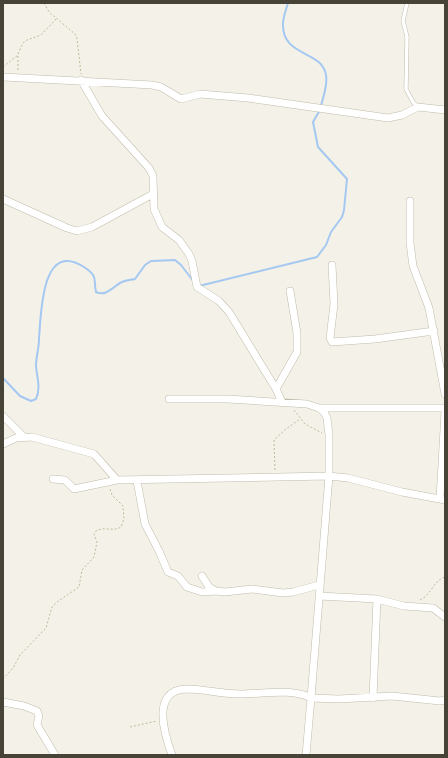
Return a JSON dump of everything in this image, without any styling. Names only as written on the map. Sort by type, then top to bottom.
[{"type":"street","points":[[3,77],[82,80],[152,85],[161,87],[181,99],[200,94],[248,98],[339,110],[377,118],[395,118],[418,107],[445,110]]},
{"type":"street","points":[[82,80],[102,116],[149,168],[153,176],[152,194],[154,208],[162,227],[179,240],[189,254],[196,287],[219,301],[229,312],[285,402]]},
{"type":"street","points":[[3,199],[67,228],[77,231],[92,227],[152,194]]},
{"type":"street","points":[[410,201],[410,243],[413,266],[429,308],[445,394]]},
{"type":"street","points":[[332,266],[334,304],[330,338],[332,342],[375,339],[434,331]]},
{"type":"street","points":[[276,389],[297,352],[297,333],[290,291]]},
{"type":"street","points":[[169,399],[285,402],[307,404],[319,408],[445,408]]},
{"type":"street","points":[[306,755],[329,476],[327,418],[319,408]]},
{"type":"street","points":[[53,479],[65,480],[74,489],[117,480],[137,481],[329,476],[348,478],[402,492],[443,499],[445,412]]},
{"type":"street","points":[[3,416],[24,437]]},
{"type":"street","points":[[3,444],[16,438],[24,437],[41,439],[94,454],[117,480]]},
{"type":"street","points":[[137,481],[144,524],[159,551],[168,572],[178,576],[187,587],[202,592],[225,592],[252,589],[283,593],[319,586]]},
{"type":"street","points":[[202,576],[209,587],[216,591]]},
{"type":"street","points":[[319,596],[377,599],[404,606],[433,608],[445,617]]},
{"type":"street","points":[[373,698],[377,599]]},
{"type":"street","points":[[172,755],[162,718],[167,698],[174,692],[183,689],[230,694],[295,693],[311,698],[373,698],[399,696],[440,701],[445,700]]},
{"type":"street","points":[[3,702],[24,706],[37,711],[39,716],[38,725],[55,755]]},
{"type":"lane","points":[[407,3],[404,21],[407,37],[406,89],[413,102],[418,107]]},
{"type":"path","points":[[44,3],[47,9],[75,34],[77,38],[82,80]]},
{"type":"path","points":[[20,78],[17,62],[18,54],[23,43],[41,35],[57,19]]},
{"type":"path","points":[[3,67],[18,54]]},
{"type":"path","points":[[285,402],[300,419],[311,428],[328,435]]},
{"type":"path","points":[[274,477],[276,458],[274,440],[300,419]]},
{"type":"path","points":[[3,680],[13,668],[20,655],[46,628],[52,607],[79,587],[82,570],[94,557],[97,542],[94,534],[96,531],[106,528],[114,530],[121,527],[124,519],[123,506],[112,495],[108,483]]},
{"type":"path","points":[[416,602],[428,595],[440,578],[445,577]]},
{"type":"path","points":[[130,727],[154,723],[162,718]]},
{"type":"waterway","points":[[288,3],[283,21],[284,35],[295,48],[317,61],[323,67],[326,75],[326,87],[321,106]]},
{"type":"waterway","points":[[199,286],[317,257],[326,245],[331,232],[342,217],[347,179],[318,147],[313,122],[320,110]]},
{"type":"waterway","points":[[3,378],[20,396],[31,401],[36,399],[38,387],[36,363],[43,298],[51,271],[59,263],[70,261],[89,270],[94,276],[96,292],[100,293],[107,292],[124,281],[135,279],[145,265],[151,261],[175,260],[181,265],[194,282]]}]
